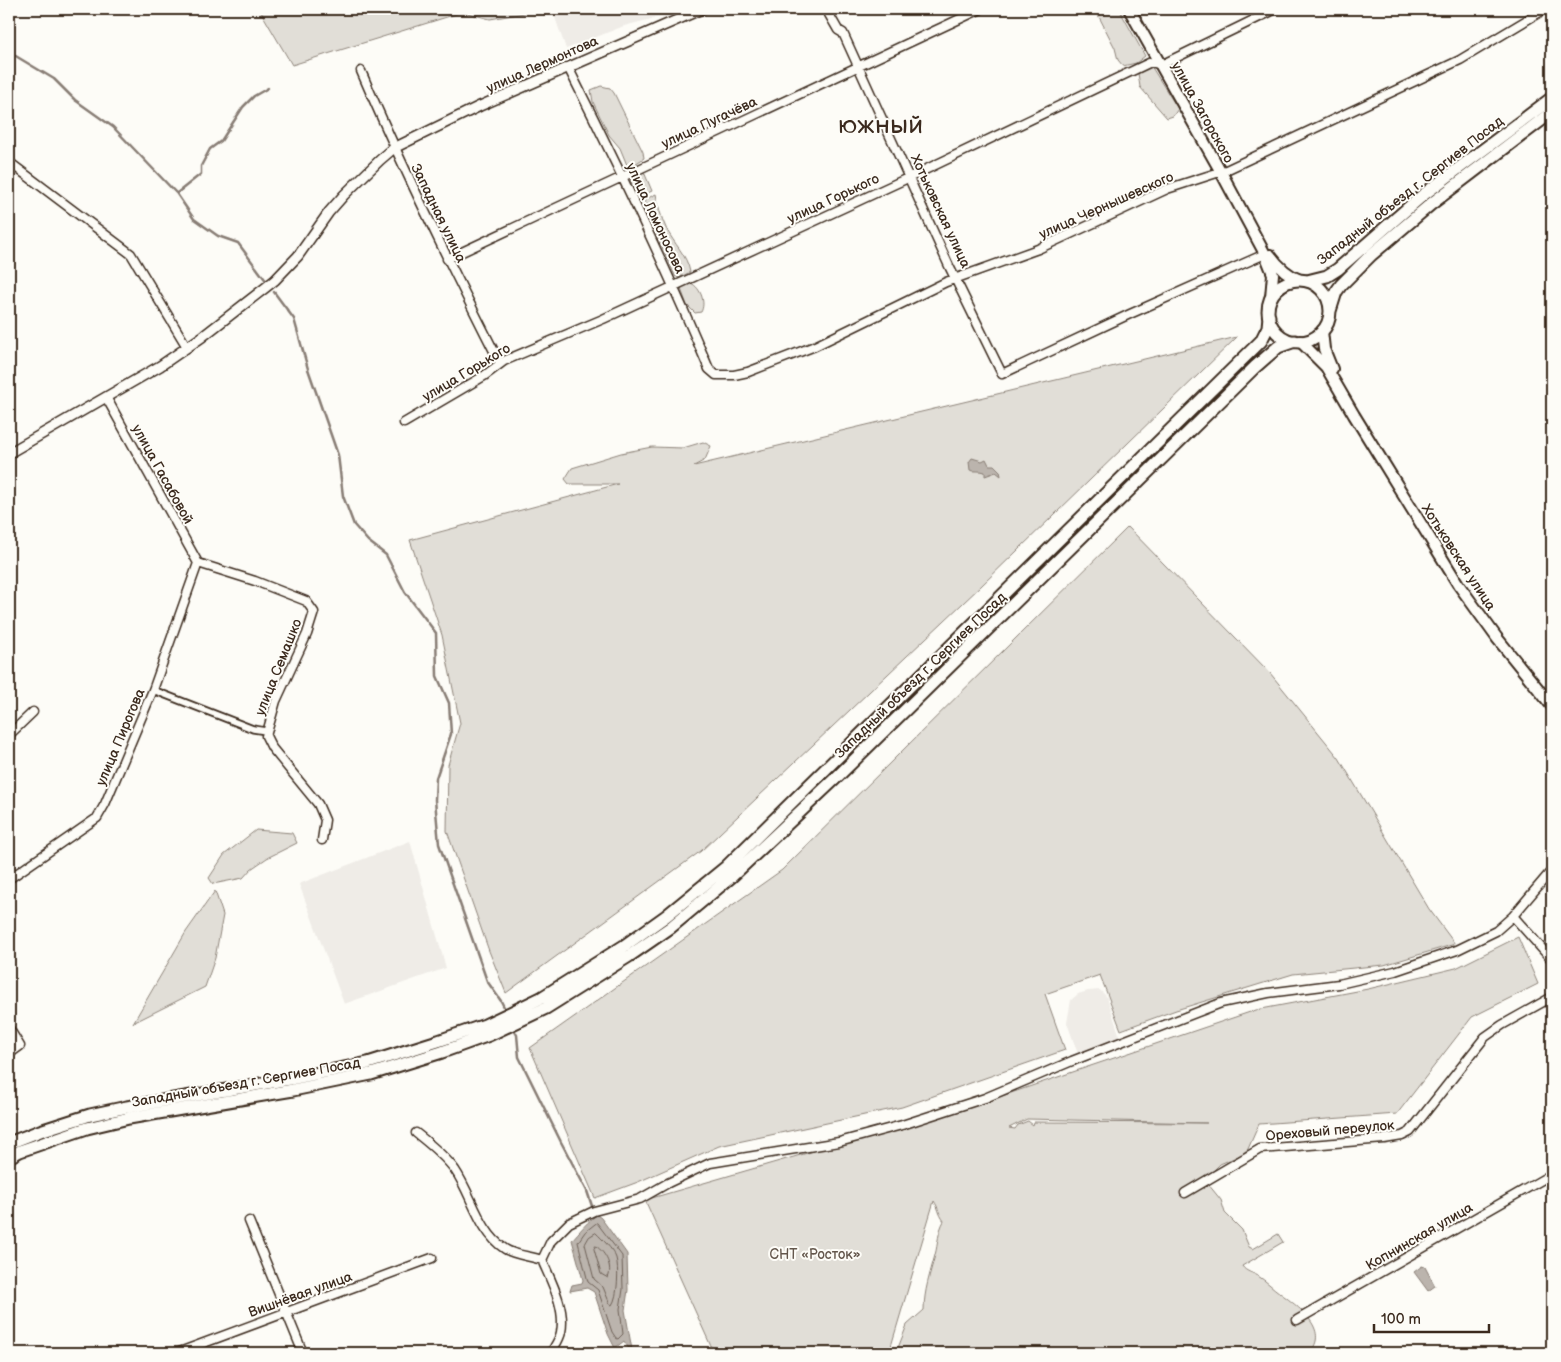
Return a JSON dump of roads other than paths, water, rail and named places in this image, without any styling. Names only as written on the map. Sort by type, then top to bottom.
[{"type":"main road","name":"улица Загорского","points":[[1129,9],[1252,229]]},
{"type":"main road","name":"Западный объезд г. Сергиев Посад","points":[[1304,280],[1327,276],[1338,269],[1423,195],[1552,98]]},
{"type":"main road","name":"Западный объезд г. Сергиев Посад","points":[[1330,311],[1336,292],[1370,255],[1430,204],[1552,112]]},
{"type":"main road","points":[[1252,229],[1281,269],[1292,276],[1304,280],[1316,285],[1324,292],[1328,301],[1330,311],[1322,331],[1308,340],[1297,341],[1284,338],[1276,330],[1269,316],[1269,303],[1280,286],[1286,282],[1304,280]]},
{"type":"main road","points":[[1252,229],[1273,274],[1272,297]]},
{"type":"main road","name":"Западный объезд г. Сергиев Посад","points":[[543,1003],[666,916],[726,867],[1261,341],[1268,327],[1269,316]]},
{"type":"main road","points":[[1322,331],[1324,349],[1328,360],[1354,415]]},
{"type":"main road","name":"Западный объезд г. Сергиев Посад","points":[[543,1003],[622,960],[671,927],[732,877],[845,769],[1255,366],[1278,347],[1297,341]]},
{"type":"main road","points":[[1297,341],[1323,362],[1354,415]]},
{"type":"main road","name":"Хотьковская улица","points":[[1354,415],[1458,584],[1497,638],[1552,706]]},
{"type":"main road","points":[[487,1030],[543,1003]]},
{"type":"main road","name":"Западный объезд г. Сергиев Посад","points":[[9,1143],[90,1115],[368,1063],[487,1030]]},
{"type":"main road","name":"Западный объезд г. Сергиев Посад","points":[[9,1157],[20,1151],[87,1128],[129,1118],[293,1090],[371,1074],[442,1052],[487,1030]]},
{"type":"street","name":"улица Лермонтова","points":[[9,454],[144,376],[187,347],[275,280],[298,256],[329,212],[394,148],[480,106],[702,9]]},
{"type":"street","name":"Хотьковская улица","points":[[826,9],[838,30],[843,33],[859,65],[949,266],[1002,374],[1265,254]]},
{"type":"street","name":"улица Пугачёва","points":[[447,259],[981,9]]},
{"type":"street","name":"улица Горького","points":[[404,423],[484,376],[500,363],[603,319],[910,177],[1151,62],[1161,65],[1276,9]]},
{"type":"street","name":"улица Чернышевского","points":[[722,376],[748,372],[815,346],[956,278],[1038,249],[1167,189],[1221,172],[1460,60],[1545,9]]},
{"type":"street","name":"улица Ломоносова","points":[[568,67],[623,176],[674,285],[709,369],[716,375],[722,376]]},
{"type":"street","name":"Западная улица","points":[[361,71],[394,148],[447,259],[500,363]]},
{"type":"street","points":[[9,162],[131,254],[187,347]]},
{"type":"street","name":"улица Гасабовой","points":[[106,397],[198,563]]},
{"type":"street","name":"улица Пирогова","points":[[9,879],[97,818],[105,804],[153,690],[198,563]]},
{"type":"street","name":"улица Семашко","points":[[198,563],[255,581],[306,601],[314,612],[307,634],[276,701],[266,736],[272,748],[318,804],[325,820],[322,840]]},
{"type":"street","points":[[153,690],[254,729],[266,731]]},
{"type":"street","points":[[9,735],[32,712]]},
{"type":"street","points":[[551,1353],[561,1333],[562,1316],[556,1293],[542,1260],[551,1241],[569,1223],[594,1211],[640,1199],[710,1163],[839,1142],[902,1125],[985,1098],[1072,1061],[1221,1003],[1268,993],[1339,984],[1404,968],[1457,950],[1496,931],[1513,916],[1552,870]]},
{"type":"street","points":[[1513,916],[1552,960]]},
{"type":"street","name":"Ореховый переулок","points":[[1185,1193],[1260,1149],[1384,1140],[1410,1132],[1485,1037],[1502,1025],[1552,997]]},
{"type":"street","points":[[9,1028],[20,1046],[9,1054]]},
{"type":"street","points":[[416,1133],[433,1146],[455,1170],[493,1239],[506,1249],[542,1260]]},
{"type":"street","name":"Копнинская улица","points":[[1297,1320],[1552,1174]]},
{"type":"street","points":[[249,1221],[303,1353]]},
{"type":"street","name":"Вишнёвая улица","points":[[177,1353],[432,1258]]},
{"type":"water","points":[[972,458],[982,461],[986,459],[989,465],[994,465],[1000,471],[1001,476],[996,472],[985,476],[985,472],[970,470],[969,462]]},
{"type":"water","points":[[597,1215],[627,1254],[628,1290],[625,1310],[632,1350],[629,1349],[624,1341],[615,1348],[608,1334],[594,1292],[587,1288],[570,1291],[572,1285],[582,1283],[583,1280],[572,1240]]},
{"type":"water","points":[[1422,1266],[1425,1267],[1435,1286],[1428,1291],[1414,1272]]},
{"type":"waterway","points":[[9,52],[54,79],[75,100],[113,127],[177,194],[194,219],[218,236],[238,243],[267,282]]},
{"type":"waterway","points":[[177,193],[201,174],[201,166],[210,149],[221,141],[243,107],[254,96],[268,88]]},
{"type":"waterway","points":[[274,292],[294,319],[308,369],[338,455],[343,496],[354,525],[368,541],[386,555],[405,592],[436,633],[437,676],[449,703],[451,734],[436,778],[435,800],[439,844],[487,981],[506,1011]]},
{"type":"waterway","points":[[513,1028],[517,1035],[519,1057],[587,1191],[592,1206]]},
{"type":"district","name":"ЮЖНЫЙ","points":[[881,126]]},
{"type":"park label","name":"СНТ «Росток»","points":[[815,1254]]}]
